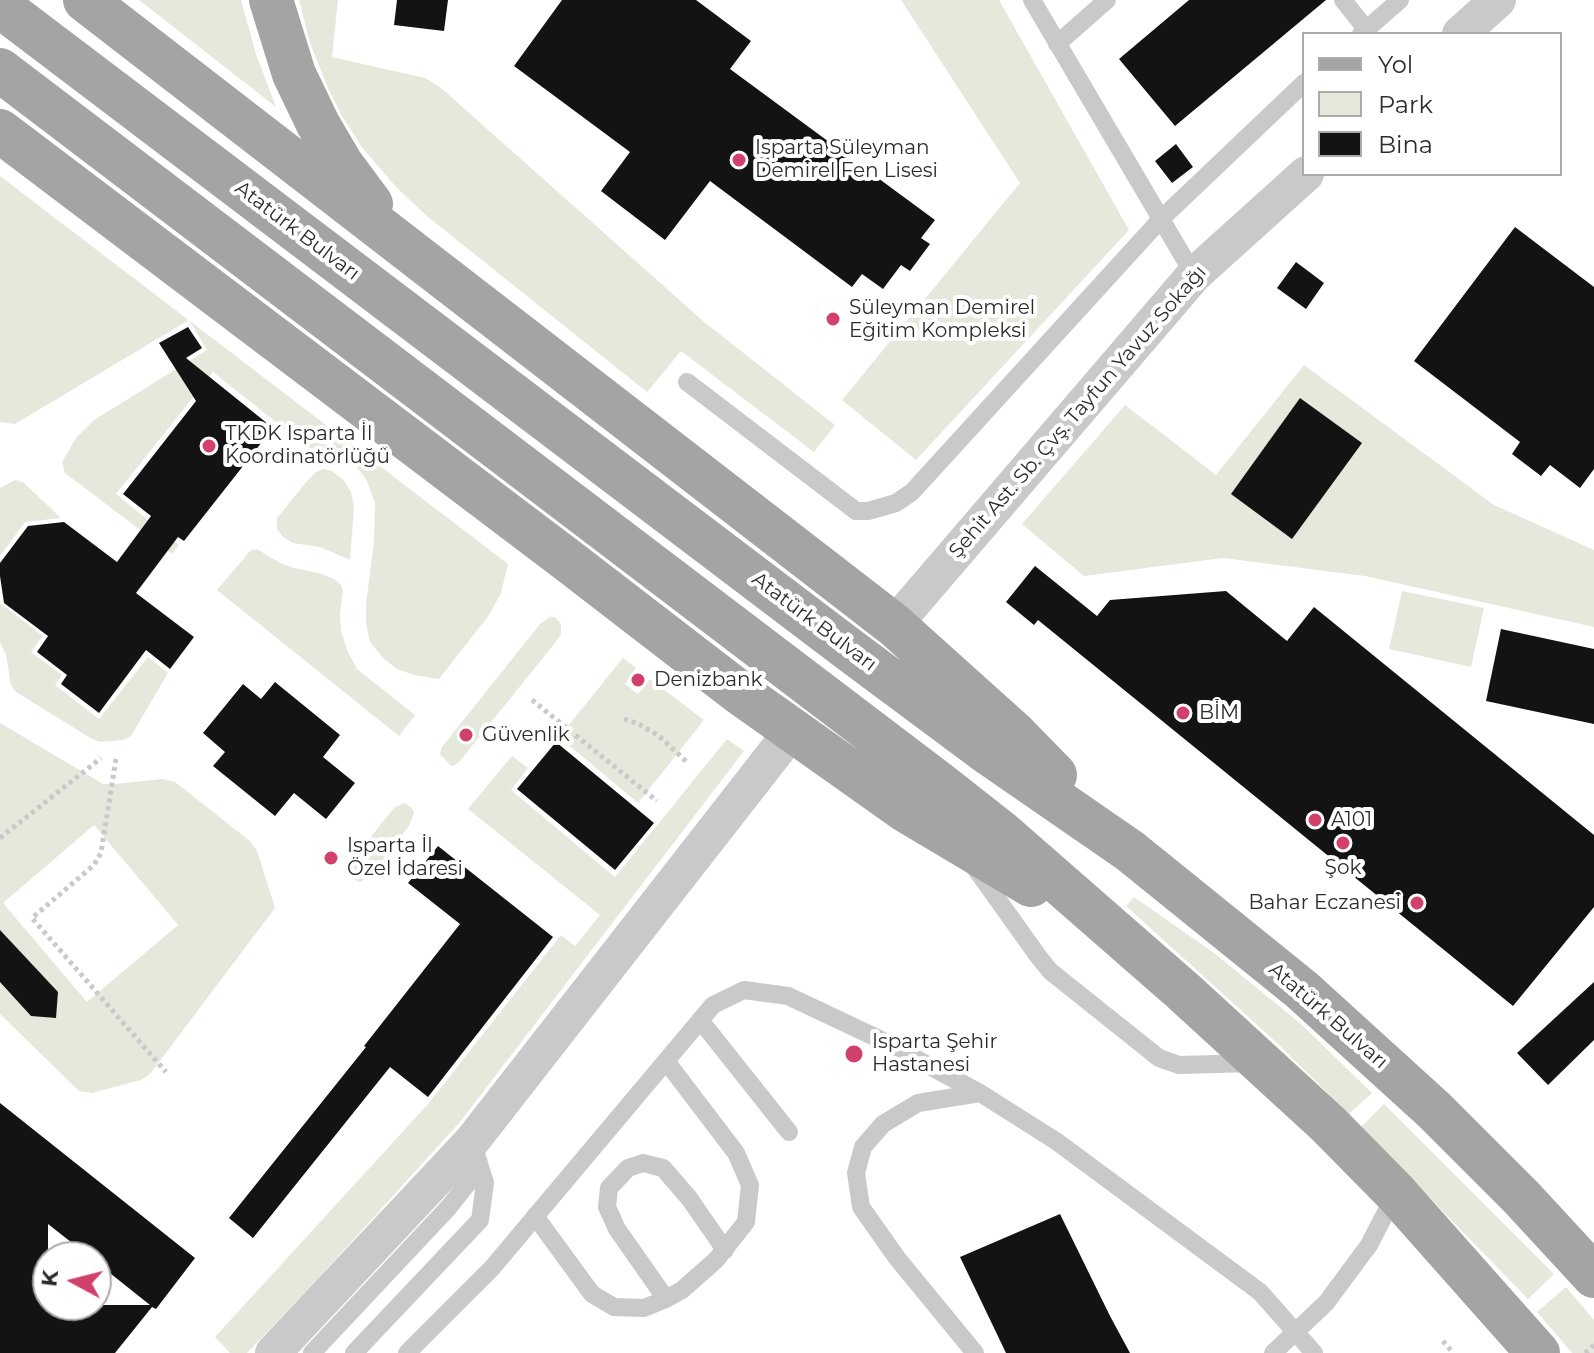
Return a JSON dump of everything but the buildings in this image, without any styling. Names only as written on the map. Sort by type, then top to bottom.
[{"type":"main road","points":[[85,0],[894,625],[1012,731],[1130,851]]},
{"type":"main road","points":[[271,0],[294,74],[318,124],[368,201],[418,257]]},
{"type":"main road","name":"Atatürk Bulvarı","points":[[0,6],[851,651],[991,755],[1130,851],[1302,990],[1434,1110],[1594,1276]]},
{"type":"main road","points":[[0,70],[1002,833],[1184,992],[1328,1124],[1396,1193],[1538,1353]]},
{"type":"main road","points":[[0,131],[792,731],[905,810],[1117,935]]},
{"type":"street","points":[[1462,32],[1498,0]]},
{"type":"street","name":"Şehit Ast. Sb. Çvş. Tayfun Yavuz Sokağı","points":[[894,625],[1194,275],[1304,176]]},
{"type":"street","points":[[273,1353],[475,1150],[792,731]]},
{"type":"lane","points":[[1032,0],[1194,275]]},
{"type":"lane","points":[[1057,44],[1107,0]]},
{"type":"lane","points":[[1343,0],[1364,32],[1400,0]]},
{"type":"lane","points":[[687,382],[856,511],[896,503],[912,492],[1161,219],[1302,85]]},
{"type":"lane","points":[[955,840],[1050,971],[1159,1058],[1179,1065],[1262,1063]]},
{"type":"lane","points":[[407,1353],[492,1268],[713,1005],[744,990],[788,996],[877,1038],[980,1093],[1056,1141],[1260,1292],[1314,1353]]},
{"type":"lane","points":[[700,1020],[789,1132]]},
{"type":"lane","points":[[535,1216],[592,1294],[614,1307],[644,1308],[666,1299],[682,1290],[725,1250],[746,1222],[750,1185],[736,1153],[666,1061]]},
{"type":"lane","points":[[975,1353],[897,1258],[861,1207],[856,1173],[863,1147],[883,1124],[918,1103],[980,1093]]},
{"type":"lane","points":[[312,1353],[449,1207],[468,1183],[475,1150]]},
{"type":"lane","points":[[354,1353],[480,1220],[485,1183],[475,1150]]},
{"type":"lane","points":[[666,1299],[617,1229],[607,1207],[609,1188],[628,1168],[643,1163],[663,1168],[689,1198],[725,1250]]},
{"type":"lane","points":[[1273,1353],[1326,1303],[1369,1245],[1396,1193]]},
{"type":"path","points":[[532,700],[657,801]]},
{"type":"path","points":[[624,719],[659,736],[687,762]]},
{"type":"path","points":[[0,838],[101,758]]},
{"type":"path","points":[[116,759],[101,853],[94,865],[32,918],[166,1072]]},
{"type":"path","points":[[1443,1341],[1453,1353]]},
{"type":"path","points":[[1585,1353],[1594,1345]]},
{"type":"green space","points":[[139,0],[241,0],[256,54],[276,107]]},
{"type":"green space","points":[[299,0],[338,0],[332,57],[425,78],[440,87],[703,321],[835,425],[814,452],[681,351],[647,392],[428,217],[396,187],[361,146],[342,116],[310,43]]},
{"type":"green space","points":[[901,0],[999,0],[1129,230],[916,460],[842,400],[1020,183]]},
{"type":"green space","points":[[0,176],[189,320],[15,424],[0,422]]},
{"type":"green space","points":[[189,321],[508,564],[501,593],[489,615],[439,679],[397,669],[370,642],[366,604],[374,542],[375,503],[366,479],[355,465],[339,453],[325,448],[311,450],[213,372],[116,494],[179,545],[172,554],[65,473],[62,462],[76,438],[94,420],[207,350]]},
{"type":"green space","points":[[1304,365],[1494,505],[1594,550],[1594,627],[1365,576],[1223,558],[1084,576],[1022,524],[1125,405],[1216,475]]},
{"type":"green space","points":[[324,469],[332,471],[344,481],[351,492],[354,508],[350,560],[320,547],[293,543],[277,529],[277,518],[307,481]]},
{"type":"green space","points":[[15,480],[23,482],[61,518],[25,522],[0,556],[0,488]]},
{"type":"green space","points":[[257,549],[280,563],[319,573],[341,585],[341,631],[357,669],[415,715],[399,736],[217,590],[251,550]]},
{"type":"green space","points":[[1402,591],[1484,608],[1471,667],[1389,649]]},
{"type":"green space","points":[[0,603],[43,636],[31,652],[62,675],[55,685],[99,719],[148,657],[168,673],[131,736],[123,740],[100,742],[92,739],[16,692],[11,685],[6,655],[0,642]]},
{"type":"green space","points":[[555,617],[561,624],[558,639],[460,761],[450,765],[440,754],[442,747],[540,624]]},
{"type":"green space","points":[[623,658],[636,668],[625,684],[638,694],[650,679],[704,720],[638,803],[559,737]]},
{"type":"green space","points":[[0,723],[103,784],[162,779],[175,782],[250,841],[257,851],[275,908],[150,1074],[141,1080],[92,1093],[79,1091],[0,1014]],"holes":[[[94,825],[178,925],[87,1002],[3,903]]]},
{"type":"green space","points":[[727,739],[744,751],[460,1122],[247,1353],[230,1353],[215,1337],[428,1104],[561,935],[575,946],[600,915],[468,809],[512,756],[528,768],[511,790],[615,877]]},
{"type":"green space","points":[[404,803],[414,813],[409,826],[369,877],[360,882],[350,878],[347,870],[349,864],[394,808]]},
{"type":"green space","points":[[1134,897],[1214,953],[1301,1024],[1372,1093],[1349,1114],[1276,1042],[1126,906]]},
{"type":"green space","points":[[1384,1104],[1554,1274],[1528,1299],[1361,1127]]},
{"type":"green space","points":[[1566,1287],[1594,1320],[1594,1353],[1572,1353],[1537,1312]]},
{"type":"place","name":"Isparta Süleyman Demirel Fen Lisesi","points":[[739,160]]},
{"type":"place","name":"Süleyman Demirel Eğitim Kompleksi","points":[[833,319]]},
{"type":"place","name":"TKDK Isparta İl Koordinatörlüğü","points":[[209,446]]},
{"type":"place","name":"Denizbank","points":[[638,680]]},
{"type":"place","name":"BİM","points":[[1183,713]]},
{"type":"place","name":"Güvenlik","points":[[466,735]]},
{"type":"place","name":"A101","points":[[1315,820]]},
{"type":"place","name":"Şok","points":[[1343,843]]},
{"type":"place","name":"Isparta İl Özel İdaresi","points":[[331,858]]},
{"type":"place","name":"Bahar Eczanesi","points":[[1417,903]]},
{"type":"place","name":"Isparta Şehir Hastanesi","points":[[854,1054]]}]
